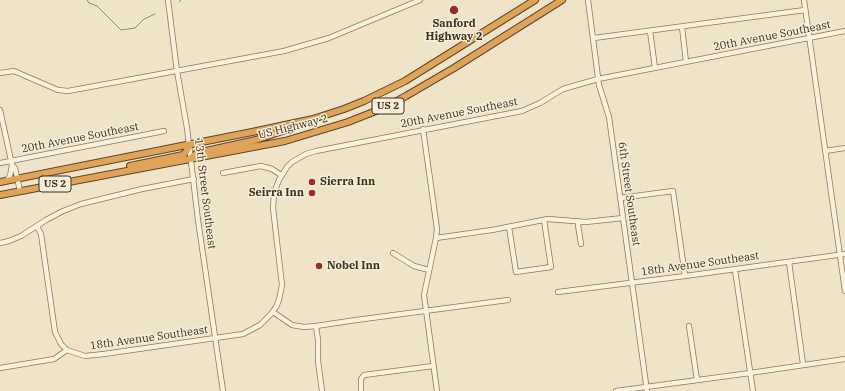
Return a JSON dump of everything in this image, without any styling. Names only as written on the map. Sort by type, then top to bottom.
[{"type":"highway","name":"US Highway 2","points":[[3,181],[266,130],[344,109],[405,81],[535,0]]},
{"type":"highway","points":[[527,22],[554,0]]},
{"type":"highway","name":"US Highway 2","points":[[0,195],[285,141],[348,122],[386,107],[406,96],[454,68],[562,0]]},
{"type":"highway","points":[[191,158],[193,155],[207,150],[267,137],[313,118]]},
{"type":"highway","points":[[90,178],[133,165],[182,155],[186,152],[189,145]]},
{"type":"street","name":"13th Street Southeast","points":[[168,0],[223,391]]},
{"type":"street","points":[[0,73],[14,71],[58,90],[68,91],[284,50],[329,38],[420,0]]},
{"type":"street","name":"6th Street Southeast","points":[[588,0],[598,79],[602,98],[606,104],[609,117],[647,389]]},
{"type":"street","points":[[806,0],[805,10],[825,151],[842,254],[845,291]]},
{"type":"street","points":[[594,38],[805,10]]},
{"type":"street","points":[[682,27],[686,62]]},
{"type":"street","points":[[650,31],[655,68]]},
{"type":"street","name":"20th Avenue Southeast","points":[[281,175],[292,162],[311,153],[522,110],[540,103],[564,89],[598,79],[845,31]]},
{"type":"street","points":[[0,110],[20,191]]},
{"type":"street","points":[[423,129],[436,220],[436,238],[424,295],[437,391]]},
{"type":"street","name":"20th Avenue Southeast","points":[[0,163],[12,163],[164,131]]},
{"type":"street","points":[[825,151],[845,148]]},
{"type":"street","points":[[3,181],[10,176],[12,163]]},
{"type":"street","points":[[223,173],[261,166],[272,169],[281,175]]},
{"type":"street","name":"18th Avenue Southeast","points":[[66,350],[85,356],[242,334],[252,330],[266,320],[273,312],[279,300],[282,285],[273,208],[274,193],[281,175]]},
{"type":"street","points":[[0,243],[21,236],[58,213],[81,204],[142,189],[194,179]]},
{"type":"street","points":[[620,198],[673,191],[685,276]]},
{"type":"street","points":[[436,238],[544,220],[554,219],[579,222],[597,222],[623,218]]},
{"type":"street","points":[[509,226],[516,272],[551,267],[544,220]]},
{"type":"street","points":[[579,222],[578,225],[581,244]]},
{"type":"street","points":[[0,368],[54,359],[66,350],[55,332],[41,234],[37,226]]},
{"type":"street","points":[[393,253],[414,266],[429,270]]},
{"type":"street","name":"18th Avenue Southeast","points":[[558,292],[735,270],[842,254]]},
{"type":"street","points":[[789,262],[803,364]]},
{"type":"street","points":[[735,270],[753,391]]},
{"type":"street","points":[[273,312],[287,322],[298,327],[426,312],[508,300]]},
{"type":"street","points":[[316,326],[322,391]]},
{"type":"street","points":[[689,326],[697,380]]},
{"type":"street","points":[[616,391],[647,389],[697,380],[845,359]]},
{"type":"street","points":[[361,391],[361,379],[364,375],[433,366]]},
{"type":"waterway","points":[[87,0],[89,3],[97,6],[121,30],[135,28],[144,19],[155,14]]},
{"type":"place","name":"Sanford Highway 2","points":[[454,10]]},
{"type":"place","name":"Sierra Inn","points":[[312,182]]},
{"type":"place","name":"Seirra Inn","points":[[312,193]]},
{"type":"place","name":"Nobel Inn","points":[[319,266]]}]
